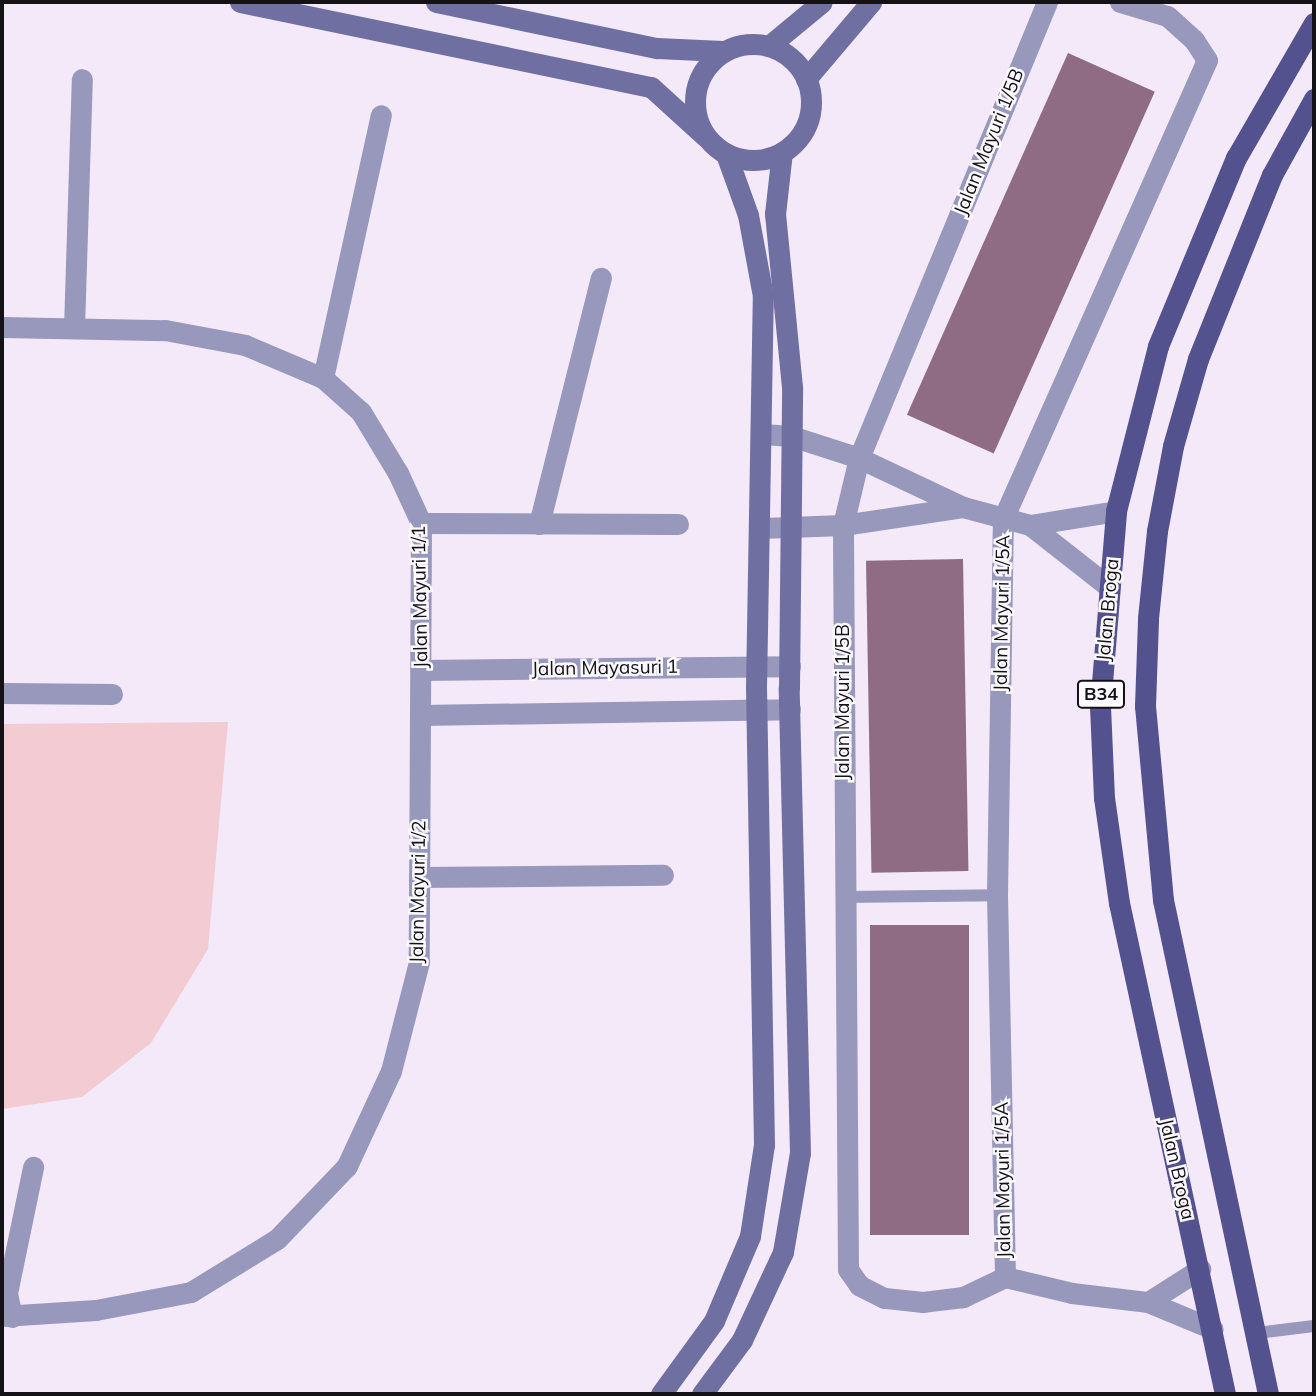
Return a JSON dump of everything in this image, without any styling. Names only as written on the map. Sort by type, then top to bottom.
[{"type":"main road","name":"Jalan Broga","points":[[1224,1394],[1200,1269],[1141,1022],[1104,798],[1100,707],[1116,511],[1157,346],[1236,158],[1314,23]]},
{"type":"main road","name":"Jalan Broga","points":[[1268,1394],[1257,1333],[1185,1015],[1164,900],[1146,718],[1148,618],[1157,531],[1173,446],[1198,359],[1272,175],[1314,99]]},
{"type":"street","points":[[240,2],[651,87],[726,154],[746,160],[782,152],[799,137],[808,118],[811,99],[806,79],[797,64],[770,46],[746,44],[722,51],[657,48],[436,2]]},
{"type":"street","points":[[770,46],[822,2]]},
{"type":"street","points":[[806,79],[871,2]]},
{"type":"street","name":"Jalan Mayuri 1/5B","points":[[1005,1277],[963,1297],[923,1303],[884,1298],[859,1285],[848,1269],[843,525],[859,458],[1048,2]]},
{"type":"street","name":"Jalan Mayuri 1/5A","points":[[1005,1277],[997,895],[1003,519],[1207,60],[1194,40],[1167,16],[1120,2]]},
{"type":"street","points":[[706,137],[694,100],[708,64],[722,51]]},
{"type":"street","points":[[74,328],[82,79]]},
{"type":"street","points":[[323,378],[381,115]]},
{"type":"street","points":[[702,1394],[742,1340],[783,1252],[800,1153],[790,709],[791,436],[786,293],[775,214],[782,152]]},
{"type":"street","points":[[661,1394],[714,1321],[750,1236],[764,1144],[756,710],[763,434],[763,296],[748,215],[726,154]]},
{"type":"street","points":[[539,524],[601,278]]},
{"type":"street","name":"Jalan Mayuri 1/1","points":[[2,327],[165,330],[245,345],[323,378],[362,412],[398,473],[421,523],[421,715]]},
{"type":"street","points":[[763,434],[791,436],[859,458],[963,508],[1030,525],[1116,511]]},
{"type":"street","points":[[760,528],[843,525],[963,508]]},
{"type":"street","points":[[421,523],[678,524]]},
{"type":"street","points":[[1030,525],[1109,587]]},
{"type":"street","name":"Jalan Mayasuri 1","points":[[421,670],[790,666]]},
{"type":"street","points":[[2,693],[112,694]]},
{"type":"street","points":[[421,715],[790,709]]},
{"type":"street","name":"Jalan Mayuri 1/2","points":[[7,1317],[96,1311],[191,1292],[277,1239],[347,1166],[391,1071],[419,962],[421,715]]},
{"type":"street","points":[[419,877],[663,876]]},
{"type":"street","points":[[7,1317],[7,1293],[33,1167]]},
{"type":"street","points":[[1148,1302],[1200,1269]]},
{"type":"street","points":[[1005,1277],[1072,1293],[1148,1302],[1213,1329]]},
{"type":"lane","points":[[844,897],[997,895]]},
{"type":"lane","points":[[1257,1333],[1314,1326]]},
{"type":"shaded area","points":[[228,722],[208,949],[151,1043],[82,1097],[2,1109],[2,724]]},
{"type":"building","points":[[1068,53],[1155,92],[994,453],[907,415]]},
{"type":"building","points":[[963,559],[968,871],[871,873],[866,561]]},
{"type":"building","points":[[870,925],[969,925],[969,1235],[870,1235]]}]
